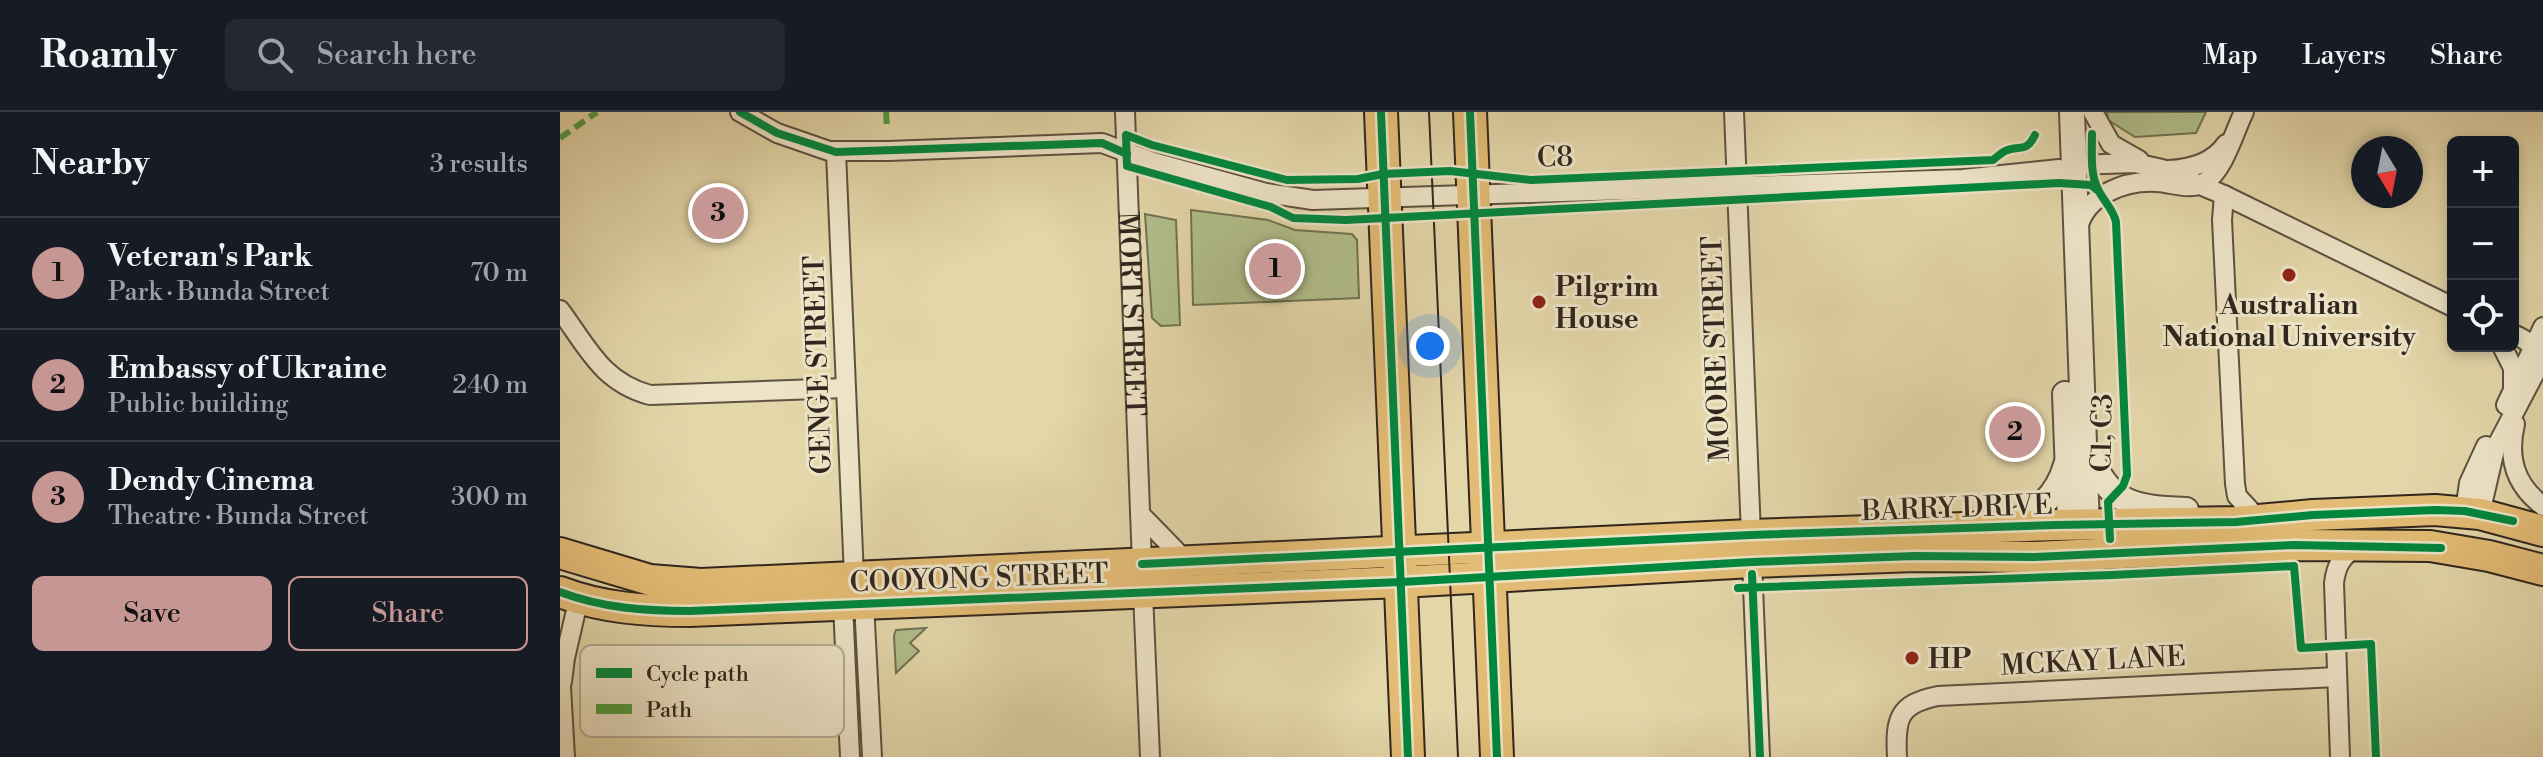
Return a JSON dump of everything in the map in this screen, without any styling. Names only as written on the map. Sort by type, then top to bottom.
[{"type":"highway","points":[[1381,112],[1408,757]]},
{"type":"highway","points":[[1470,112],[1497,757]]},
{"type":"main road","name":"BARRY DRIVE","points":[[1751,549],[2035,557],[2078,540],[2313,515],[2435,510],[2543,570]]},
{"type":"main road","name":"BARRY DRIVE","points":[[1401,567],[1751,549],[1990,527],[2078,540],[2366,546],[2430,546],[2470,527],[2543,531]]},
{"type":"main road","name":"BARRY DRIVE","points":[[2470,527],[2478,539],[2543,556]]},
{"type":"main road","points":[[2470,527],[2483,565],[2494,571],[2543,583]]},
{"type":"main road","name":"COOYONG STREET","points":[[560,553],[650,580],[854,595]]},
{"type":"main road","points":[[560,553],[573,582],[564,598]]},
{"type":"main road","name":"COOYONG STREET","points":[[1143,578],[1199,561],[1401,567]]},
{"type":"main road","name":"COOYONG STREET","points":[[564,598],[642,610],[690,611],[854,595],[1042,583],[1401,567]]},
{"type":"main road","points":[[564,598],[584,583],[608,575],[625,574]]},
{"type":"street","points":[[740,112],[777,133],[836,152],[1102,143],[1127,154],[1288,197],[1313,200],[1963,179],[2127,163],[2186,168],[2207,161],[2224,148],[2234,132]]},
{"type":"street","name":"MORT STREET","points":[[1125,112],[1150,757]]},
{"type":"street","name":"MOORE STREET","points":[[1734,112],[1760,757]]},
{"type":"street","points":[[2056,112],[2077,231],[2083,432],[2078,540]]},
{"type":"street","points":[[2072,112],[2067,167],[2067,462],[2078,540]]},
{"type":"street","points":[[2077,231],[2082,214],[2102,196],[2122,186],[2139,182],[2201,185],[2209,180],[2218,169],[2244,112]]},
{"type":"street","points":[[2097,120],[2116,149],[2224,195],[2447,304]]},
{"type":"street","name":"GENGE STREET","points":[[836,152],[854,595]]},
{"type":"street","points":[[2224,195],[2222,220],[2235,484],[2237,496],[2250,510]]},
{"type":"street","points":[[560,310],[606,374],[629,390],[650,395],[845,388]]},
{"type":"street","points":[[2514,403],[2534,376],[2543,327]]},
{"type":"street","points":[[2519,336],[2538,351]]},
{"type":"street","points":[[2470,527],[2495,449],[2538,351]]},
{"type":"street","points":[[2505,352],[2513,368],[2512,460],[2521,484],[2543,506]]},
{"type":"street","points":[[2083,432],[2101,481],[2123,500],[2152,508],[2313,515]]},
{"type":"street","points":[[1990,527],[2023,518],[2042,506],[2056,489],[2067,462]]},
{"type":"street","points":[[1140,514],[1181,556],[1199,561]]},
{"type":"street","points":[[2294,545],[2308,549],[2326,564],[2333,591],[2340,757]]},
{"type":"street","points":[[2333,591],[2339,563],[2352,550],[2366,546]]},
{"type":"street","points":[[850,757],[854,595]]},
{"type":"street","points":[[854,595],[872,757]]},
{"type":"street","points":[[564,598],[577,606],[561,676],[565,757]]},
{"type":"street","name":"MCKAY LANE","points":[[1897,757],[1895,727],[1900,716],[1908,706],[1938,696],[2337,677]]},
{"type":"green space","points":[[2107,112],[2206,112],[2196,133],[2135,137],[2108,120]]},
{"type":"green space","points":[[1191,210],[1268,220],[1295,230],[1352,234],[1357,240],[1359,298],[1193,305]]},
{"type":"green space","points":[[1145,214],[1176,220],[1180,325],[1161,326],[1152,318]]},
{"type":"green space","points":[[926,628],[910,643],[919,651],[896,673],[896,630]]},
{"type":"tram line","points":[[1429,112],[1458,757]]},
{"type":"marked path","points":[[560,138],[597,112]]},
{"type":"marked path","points":[[886,112],[887,128]]},
{"type":"cycle path","points":[[740,112],[777,133],[836,152],[1102,143],[1127,154]]},
{"type":"cycle path","points":[[1381,112],[1408,757]]},
{"type":"cycle path","points":[[1470,112],[1497,757]]},
{"type":"cycle path","name":"C1, C3","points":[[2092,134],[2095,181],[2116,222],[2127,475],[2123,486],[2108,502],[2110,539]]},
{"type":"cycle path","name":"C8","points":[[2035,135],[2025,147],[2005,151],[1993,160],[1531,180],[1450,171],[1383,174],[1358,179],[1287,180],[1152,145],[1126,135],[1127,166],[1271,207],[1293,218],[1346,220],[2059,183],[2091,185],[2097,190]]},
{"type":"cycle path","points":[[1142,564],[1751,535],[2236,522],[2435,510],[2465,511],[2513,521]]},
{"type":"cycle path","points":[[560,592],[624,608],[690,611],[1401,582],[1915,556],[2035,557],[2294,545],[2441,548]]},
{"type":"cycle path","points":[[1738,588],[2294,566],[2301,648],[2371,644],[2376,757]]},
{"type":"cycle path","points":[[1752,574],[1760,757]]},
{"type":"place","name":"Dendy Cinema","points":[[718,213]]},
{"type":"place","name":"Veteran's Park","points":[[1275,269]]},
{"type":"place","name":"Australian National University","points":[[2289,275]]},
{"type":"place","name":"Pilgrim House","points":[[1539,302]]},
{"type":"place","name":"Embassy of Ukraine","points":[[2015,432]]},
{"type":"place","name":"HP","points":[[1912,658]]}]
